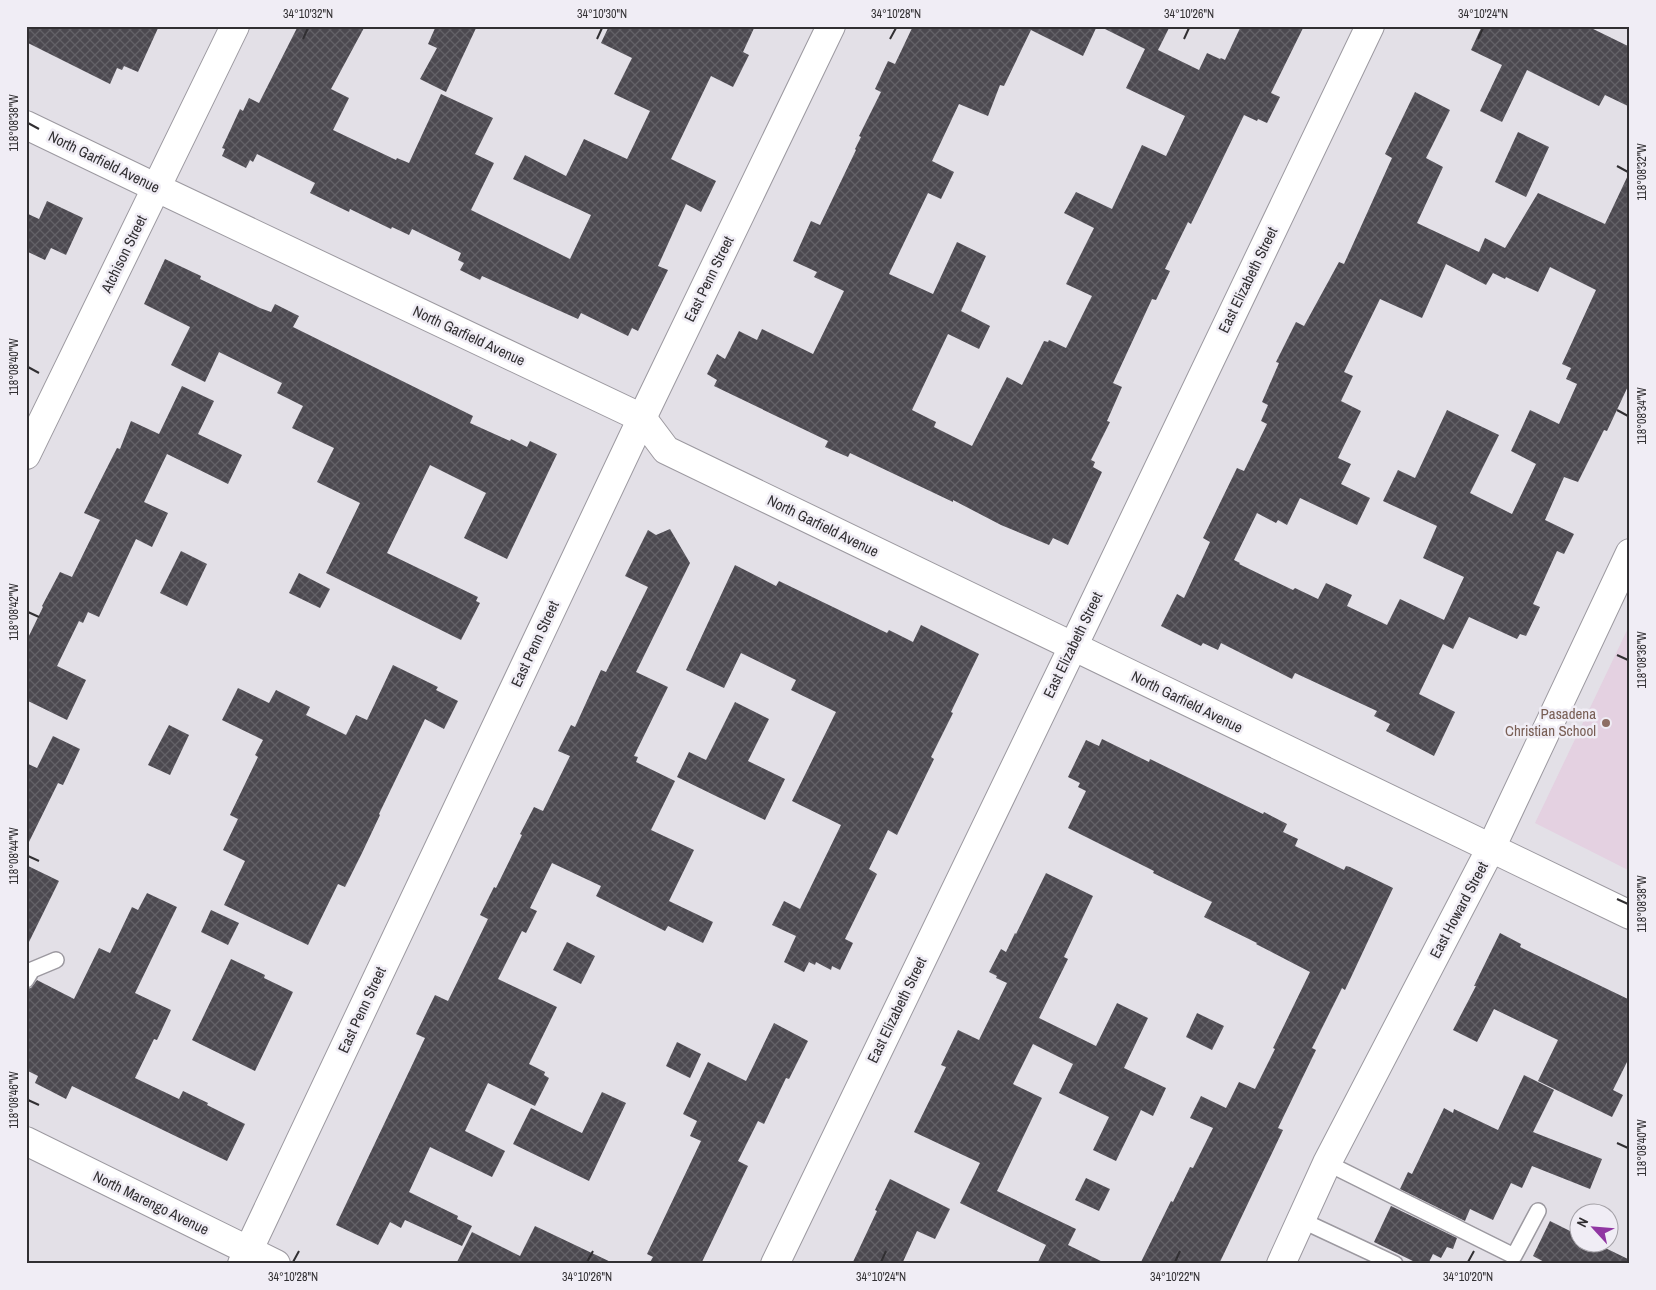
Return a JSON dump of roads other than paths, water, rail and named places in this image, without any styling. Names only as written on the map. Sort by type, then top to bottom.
[{"type":"street","name":"Atchison Street","points":[[26,455],[235,26]]},
{"type":"street","name":"East Penn Street","points":[[245,1257],[642,418],[831,26]]},
{"type":"street","name":"East Elizabeth Street","points":[[775,1264],[1370,26]]},
{"type":"street","name":"North Garfield Avenue","points":[[26,125],[642,418],[666,450],[1630,915]]},
{"type":"street","name":"East Howard Street","points":[[1281,1264],[1327,1163],[1491,848],[1630,553]]},
{"type":"street","name":"North Marengo Avenue","points":[[26,1141],[245,1257],[276,1264]]},
{"type":"lane","points":[[26,980],[32,970],[56,960]]},
{"type":"lane","points":[[1327,1163],[1514,1256],[1538,1210]]},
{"type":"lane","points":[[1301,1220],[1395,1264]]},
{"type":"place","name":"Pasadena Christian School","points":[[1606,723]]}]
